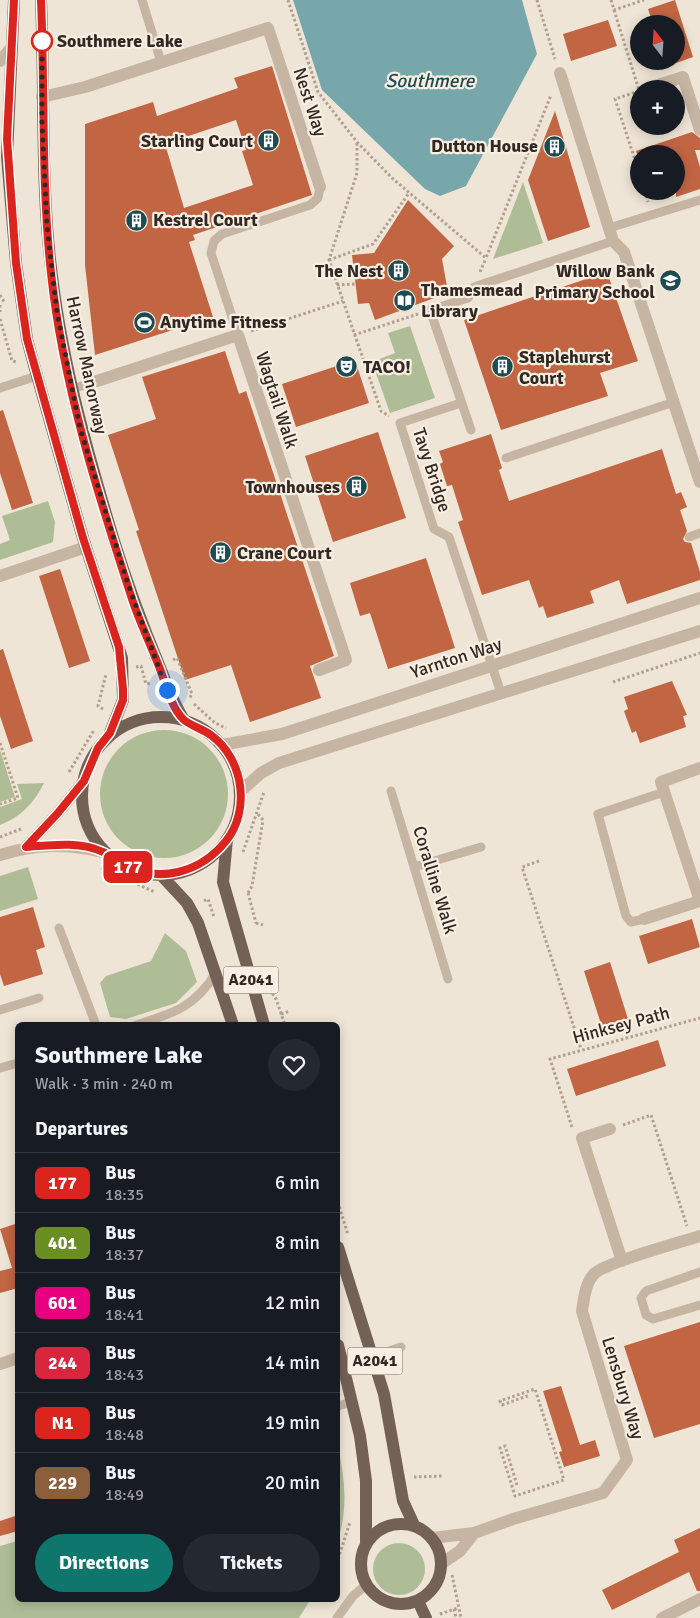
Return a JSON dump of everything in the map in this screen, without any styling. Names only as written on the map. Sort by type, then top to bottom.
[{"type":"main road","name":"Harrow Manorway","points":[[41,0],[42,97],[50,266],[72,389],[80,428],[138,615],[171,699],[184,720]]},
{"type":"main road","name":"A2041","points":[[14,5],[3,138],[16,263],[27,339],[86,547],[122,658],[123,700],[110,733],[98,748],[84,781],[83,798],[88,824],[103,852],[122,864],[143,872],[161,875],[172,874],[197,866],[213,855],[227,840]]},
{"type":"main road","name":"A2041","points":[[110,733],[124,725],[148,717],[167,717],[184,720],[198,727],[222,745],[232,762],[241,791],[240,811],[227,840],[223,882],[263,1022]]},
{"type":"main road","name":"A2041","points":[[161,875],[186,903],[198,923],[232,1022]]},
{"type":"main road","name":"A2041","points":[[340,1252],[374,1356],[384,1394],[403,1501],[414,1525]]},
{"type":"main road","name":"A2041","points":[[340,1352],[360,1436],[366,1481],[366,1542]]},
{"type":"main road","points":[[397,1523],[414,1525],[432,1538],[439,1550],[440,1574],[435,1586],[418,1601],[400,1604],[389,1602],[377,1597],[366,1585],[360,1565],[366,1542],[383,1527],[397,1523]]},
{"type":"main road","points":[[418,1601],[426,1618]]},
{"type":"street","name":"Nest Way","points":[[161,62],[268,28],[320,187]]},
{"type":"street","points":[[0,61],[12,47]]},
{"type":"street","points":[[42,97],[85,87],[161,62]]},
{"type":"street","points":[[560,73],[611,235],[624,252],[700,482]]},
{"type":"street","points":[[674,80],[683,77],[684,80]]},
{"type":"street","points":[[685,83],[700,130]]},
{"type":"street","points":[[97,381],[238,335]]},
{"type":"street","name":"Wagtail Walk","points":[[238,335],[346,660],[318,670]]},
{"type":"street","points":[[0,576],[86,547]]},
{"type":"street","name":"Yarnton Way","points":[[222,745],[282,734],[700,598]]},
{"type":"street","points":[[241,791],[261,774],[279,763],[700,630]]},
{"type":"street","points":[[644,919],[700,901],[660,782],[700,768]]},
{"type":"street","points":[[26,847],[57,814],[84,781]]},
{"type":"street","points":[[0,855],[26,847],[60,845],[103,852]]},
{"type":"street","points":[[610,1129],[582,1138],[622,1261]]},
{"type":"street","name":"Lensbury Way","points":[[432,1538],[474,1533],[513,1519],[603,1493],[627,1460],[582,1311],[585,1290],[594,1273],[622,1261],[696,1237]]},
{"type":"street","points":[[0,1364],[15,1359]]},
{"type":"street","points":[[441,1564],[460,1552],[474,1533]]},
{"type":"street","points":[[662,1618],[700,1599]]},
{"type":"lane","points":[[142,0],[161,62]]},
{"type":"lane","name":"Wagtail Walk","points":[[238,335],[211,253],[214,241],[222,234],[310,205],[318,198],[320,187]]},
{"type":"lane","points":[[471,430],[430,310],[468,298],[474,287],[700,200]]},
{"type":"lane","points":[[0,388],[37,376]]},
{"type":"lane","points":[[72,389],[97,381]]},
{"type":"lane","points":[[506,458],[674,402]]},
{"type":"lane","name":"Tavy Bridge","points":[[461,403],[400,423],[434,529],[449,537],[492,665]]},
{"type":"lane","points":[[689,537],[700,533]]},
{"type":"lane","points":[[492,665],[501,693]]},
{"type":"lane","name":"Coralline Walk","points":[[391,791],[448,978]]},
{"type":"lane","points":[[644,919],[631,922],[626,916],[598,814],[664,792]]},
{"type":"lane","points":[[414,867],[481,847]]},
{"type":"lane","points":[[59,928],[95,1022]]},
{"type":"lane","points":[[145,1022],[176,1012],[194,1001],[216,973]]},
{"type":"lane","points":[[0,1010],[39,998]]},
{"type":"lane","points":[[0,1068],[15,1064]]},
{"type":"lane","points":[[700,1272],[646,1291],[641,1298],[646,1315],[653,1320],[700,1305]]},
{"type":"lane","points":[[374,1356],[401,1347]]},
{"type":"lane","points":[[340,1405],[351,1402]]},
{"type":"lane","points":[[337,1618],[353,1596],[366,1585]]},
{"type":"path","points":[[288,0],[318,92],[357,142],[409,193],[486,258],[560,73],[537,0]]},
{"type":"path","points":[[610,0],[636,80]]},
{"type":"path","points":[[614,10],[644,0]]},
{"type":"path","points":[[630,93],[615,99],[630,145]]},
{"type":"path","points":[[357,142],[357,173],[329,260],[381,411]]},
{"type":"path","points":[[329,260],[373,244],[409,193]]},
{"type":"path","points":[[337,285],[356,284]]},
{"type":"path","points":[[238,335],[343,301]]},
{"type":"path","points":[[354,334],[430,310]]},
{"type":"path","points":[[0,319],[12,361],[15,362]]},
{"type":"path","points":[[8,343],[12,342]]},
{"type":"path","points":[[613,682],[700,653]]},
{"type":"path","points":[[177,658],[188,689],[192,694],[190,698]]},
{"type":"path","points":[[135,667],[141,666],[146,684],[152,682]]},
{"type":"path","points":[[104,709],[98,706],[108,669]]},
{"type":"path","points":[[184,694],[215,723],[230,730]]},
{"type":"path","points":[[65,779],[97,726]]},
{"type":"path","points":[[0,743],[18,798],[0,804]]},
{"type":"path","points":[[241,858],[256,813],[263,820],[252,886],[248,893],[256,923],[263,925]]},
{"type":"path","points":[[0,836],[26,826]]},
{"type":"path","points":[[540,861],[522,867],[581,1050]]},
{"type":"path","points":[[92,864],[157,893]]},
{"type":"path","points":[[242,892],[248,893]]},
{"type":"path","points":[[201,903],[208,899],[216,923]]},
{"type":"path","points":[[274,1016],[290,1011]]},
{"type":"path","name":"Hinksey Path","points":[[582,1138],[579,1127],[573,1129],[550,1059],[700,1018]]},
{"type":"path","points":[[610,1129],[651,1115],[696,1237]]},
{"type":"path","points":[[517,1485],[505,1446],[500,1448],[515,1496],[564,1480],[535,1389],[500,1400],[502,1405],[530,1395]]},
{"type":"path","points":[[414,1477],[442,1476]]},
{"type":"path","points":[[340,1552],[350,1518]]},
{"type":"path","points":[[441,1564],[452,1574],[456,1618]]},
{"type":"path","points":[[454,1609],[461,1618]]},
{"type":"green space","points":[[523,182],[543,243],[493,259]]},
{"type":"green space","points":[[410,326],[435,398],[390,413],[372,362],[395,353],[388,333]]},
{"type":"green space","points":[[48,501],[55,522],[53,542],[0,560],[0,544],[10,540],[2,516]]},
{"type":"green space","points":[[164,730],[188,735],[209,749],[223,770],[228,794],[223,818],[209,839],[188,853],[164,858],[140,853],[119,839],[105,818],[100,794],[105,770],[119,749],[140,735]]},
{"type":"green space","points":[[0,750],[15,797],[0,802]]},
{"type":"green space","points":[[44,783],[36,797],[21,813],[0,825],[0,807],[22,799],[17,784]]},
{"type":"green space","points":[[28,867],[38,899],[0,911],[0,876]]},
{"type":"green space","points":[[165,933],[186,951],[197,982],[176,1003],[126,1019],[110,1017],[100,983],[106,976],[151,961]]},
{"type":"green space","points":[[340,1458],[344,1494],[340,1532]]},
{"type":"green space","points":[[15,1542],[15,1602],[309,1602],[299,1618],[0,1618],[0,1546]]},
{"type":"green space","points":[[399,1543],[413,1547],[421,1555],[425,1569],[421,1583],[413,1591],[399,1595],[385,1591],[377,1583],[373,1569],[377,1555],[385,1547]]},
{"type":"water","name":"Southmere","points":[[293,0],[522,0],[537,54],[466,186],[440,196],[425,189],[322,90]]},
{"type":"building","points":[[675,0],[680,15],[650,15],[648,9]]},
{"type":"building","points":[[608,20],[617,46],[571,61],[563,34]]},
{"type":"building","points":[[685,32],[693,57],[685,60]]},
{"type":"building","name":"Kestrel Court","points":[[272,66],[312,195],[193,235],[195,240],[189,242],[213,317],[95,355],[85,265],[85,124],[153,102],[157,116],[238,88],[234,78]],"holes":[[[236,120],[246,150],[242,151],[253,185],[184,208],[165,144]]]},
{"type":"building","name":"Dutton House","points":[[555,111],[590,227],[548,241],[528,180]]},
{"type":"building","points":[[692,132],[700,138],[700,150],[695,150],[700,167],[700,189],[685,194],[685,145],[654,145]]},
{"type":"building","name":"The Nest","points":[[408,200],[454,246],[442,259],[448,292],[436,293],[437,297],[375,320],[369,303],[358,304],[352,255],[374,253]]},
{"type":"building","points":[[607,272],[638,361],[600,373],[608,396],[501,430],[464,320]]},
{"type":"building","name":"Crane Court","points":[[225,351],[239,394],[246,391],[334,656],[310,666],[321,698],[250,722],[231,665],[185,680],[136,531],[139,530],[108,435],[156,419],[142,377]]},
{"type":"building","points":[[355,360],[369,403],[296,427],[282,384]]},
{"type":"building","points":[[3,410],[33,503],[12,510],[0,473],[0,411]]},
{"type":"building","name":"Townhouses","points":[[378,432],[406,518],[333,542],[305,456]]},
{"type":"building","points":[[491,434],[502,468],[499,470],[509,501],[662,449],[676,494],[681,492],[687,507],[680,510],[687,531],[683,539],[685,542],[691,543],[700,572],[700,580],[627,604],[619,580],[590,591],[594,603],[547,618],[543,606],[539,608],[529,580],[482,595],[458,522],[463,520],[452,485],[447,486],[440,464],[443,462],[439,451]]},
{"type":"building","points":[[426,558],[455,648],[388,669],[370,613],[360,616],[350,583]]},
{"type":"building","points":[[60,569],[90,661],[69,668],[39,576]]},
{"type":"building","points":[[3,649],[33,741],[11,749],[0,716],[0,650]]},
{"type":"building","points":[[672,681],[687,715],[683,716],[686,727],[640,743],[636,731],[632,733],[624,711],[628,709],[624,697]]},
{"type":"building","points":[[33,907],[45,947],[36,950],[43,974],[4,986],[0,974],[0,917]]},
{"type":"building","points":[[692,919],[700,947],[648,964],[639,936]]},
{"type":"building","points":[[610,962],[628,1019],[602,1027],[584,971]]},
{"type":"building","points":[[658,1040],[666,1066],[576,1096],[567,1069]]},
{"type":"building","points":[[15,1224],[15,1289],[0,1293],[0,1271],[12,1268],[0,1229]]},
{"type":"building","points":[[700,1322],[700,1424],[654,1438],[624,1346]]},
{"type":"building","points":[[561,1386],[580,1445],[595,1440],[600,1456],[564,1467],[559,1452],[562,1451],[543,1391]]},
{"type":"building","points":[[15,1516],[15,1532],[0,1536],[0,1521]]},
{"type":"building","points":[[700,1528],[700,1591],[697,1591],[689,1572],[612,1610],[602,1590],[679,1552],[674,1540]]},
{"type":"bus line","name":"177","points":[[14,0],[7,156],[16,263],[27,339],[81,525],[83,538],[96,572],[119,647],[122,658],[123,689],[123,700],[110,733],[98,748],[89,765],[84,781],[57,814],[26,847],[80,846],[103,852],[122,864],[143,872],[161,875],[172,874],[197,866],[213,855],[227,840],[240,811],[241,791],[238,776],[222,745],[213,736],[184,720],[171,699],[122,569],[80,428],[57,312],[47,226],[42,122],[41,0]]},
{"type":"place","name":"Southmere Lake","points":[[42,41]]},
{"type":"place","name":"Starling Court","points":[[269,141]]},
{"type":"place","name":"Dutton House","points":[[554,146]]},
{"type":"place","name":"Kestrel Court","points":[[137,220]]},
{"type":"place","name":"The Nest","points":[[399,271]]},
{"type":"place","name":"Willow Bank Primary School","points":[[671,281]]},
{"type":"place","name":"Thamesmead Library","points":[[405,300]]},
{"type":"place","name":"Anytime Fitness","points":[[144,322]]},
{"type":"place","name":"TACO!","points":[[347,367]]},
{"type":"place","name":"Staplehurst Court","points":[[503,367]]},
{"type":"place","name":"Townhouses","points":[[356,487]]},
{"type":"place","name":"Crane Court","points":[[221,553]]},
{"type":"route","points":[[42,41],[42,122],[47,226],[57,312],[80,428],[138,615],[167,690]]}]
